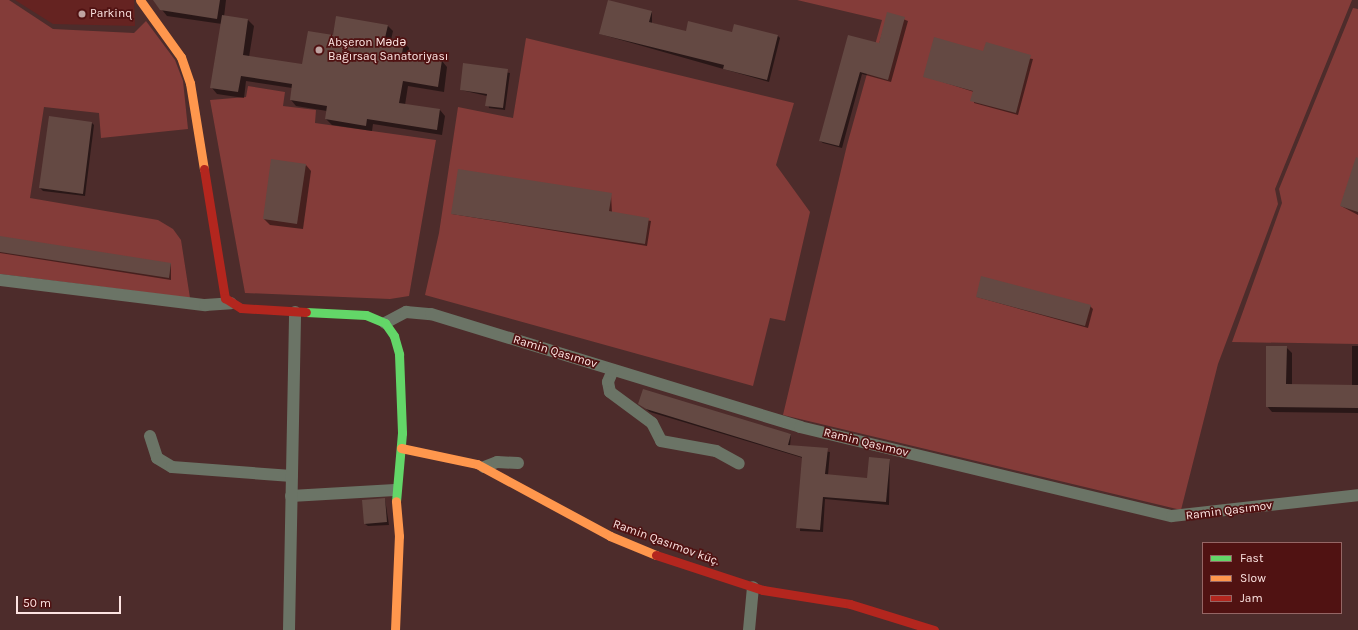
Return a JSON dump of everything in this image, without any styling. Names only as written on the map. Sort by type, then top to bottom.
[{"type":"street","points":[[140,0],[186,70],[222,291],[230,303]]},
{"type":"street","points":[[0,280],[205,305],[230,303],[241,308],[295,312],[357,314],[385,323],[394,336],[399,354],[401,448],[395,490],[400,536],[395,630]]},
{"type":"street","points":[[289,630],[295,312]]},
{"type":"street","name":"Ramin Qasımov","points":[[385,323],[406,312],[431,314],[800,427],[1172,516],[1358,495]]},
{"type":"street","points":[[612,370],[608,382],[610,392],[652,423],[661,440],[716,451],[739,464]]},
{"type":"street","points":[[150,436],[156,458],[172,467],[292,476]]},
{"type":"street","name":"Ramin Qasımov küç.","points":[[401,448],[461,459],[484,467],[610,536],[753,587],[850,604],[934,630]]},
{"type":"street","points":[[484,467],[497,462],[518,463]]},
{"type":"street","points":[[291,496],[395,490]]},
{"type":"street","points":[[749,630],[753,587]]},
{"type":"shaded area","points":[[0,0],[9,0],[53,29],[134,33],[146,21],[175,60],[183,81],[188,129],[101,138],[99,113],[44,107],[30,198],[158,220],[173,229],[181,240],[190,298],[0,274]]},
{"type":"shaded area","name":"Parkinq","points":[[15,0],[134,0],[135,26],[53,24]]},
{"type":"shaded area","points":[[797,0],[1352,0],[1275,189],[1278,204],[1218,364],[1181,510],[783,415],[847,145],[882,20]]},
{"type":"shaded area","points":[[1353,8],[1358,9],[1358,344],[1232,342],[1282,203],[1279,189]]},
{"type":"shaded area","points":[[526,38],[794,103],[776,165],[810,212],[785,321],[770,318],[753,386],[425,295],[439,233],[458,107],[513,118]]},
{"type":"shaded area","points":[[248,86],[285,92],[283,106],[316,110],[315,123],[436,140],[409,296],[390,299],[245,293],[210,100],[246,97]]},
{"type":"building","points":[[153,0],[220,0],[217,19],[160,10]]},
{"type":"building","points":[[608,0],[652,11],[649,22],[686,31],[688,21],[732,32],[734,24],[778,35],[767,80],[723,69],[724,65],[599,34]]},
{"type":"building","points":[[887,12],[905,17],[888,80],[860,72],[839,146],[819,141],[848,35],[879,43]]},
{"type":"building","points":[[222,15],[248,19],[243,55],[302,64],[308,31],[333,35],[336,16],[388,25],[385,38],[404,41],[402,54],[442,60],[438,87],[403,81],[399,103],[440,109],[437,130],[367,119],[366,126],[325,119],[327,106],[290,100],[292,84],[241,76],[238,92],[210,88]]},
{"type":"building","points":[[934,37],[983,51],[986,42],[1031,55],[1016,113],[970,101],[973,91],[923,77]]},
{"type":"building","points":[[463,63],[508,69],[503,108],[485,106],[487,94],[460,90]]},
{"type":"building","points":[[49,116],[92,122],[83,194],[39,188]]},
{"type":"building","points":[[1356,157],[1358,158],[1358,212],[1340,206]]},
{"type":"building","points":[[271,159],[306,164],[297,224],[263,219]]},
{"type":"building","points":[[458,169],[612,193],[609,211],[649,218],[645,244],[451,214]]},
{"type":"building","points":[[0,236],[171,263],[169,278],[0,252]]},
{"type":"building","points":[[981,276],[1091,305],[1085,326],[976,297]]},
{"type":"building","points":[[1266,346],[1287,346],[1286,384],[1358,385],[1358,408],[1266,407]]},
{"type":"building","points":[[643,389],[791,434],[788,445],[828,448],[825,474],[867,478],[869,457],[890,459],[886,502],[823,497],[820,530],[796,528],[802,457],[646,409],[638,404]]},
{"type":"building","points":[[385,498],[387,522],[364,524],[362,500]]},
{"type":"traffic: fast","points":[[306,312],[366,315],[385,323],[394,336],[399,354],[402,433],[396,501]]},
{"type":"traffic: slow","points":[[140,0],[181,57],[190,83],[204,169]]},
{"type":"traffic: slow","points":[[401,448],[477,464],[610,536],[656,555]]},
{"type":"traffic: slow","points":[[395,630],[399,536],[396,501]]},
{"type":"traffic: jam","points":[[204,169],[225,298],[241,308],[306,312]]},
{"type":"traffic: jam","points":[[656,555],[763,590],[850,604],[934,630]]},
{"type":"place","name":"Parkinq","points":[[82,14]]},
{"type":"place","name":"Abşeron Mədə Bağırsaq Sanatoriyası","points":[[319,50]]}]
